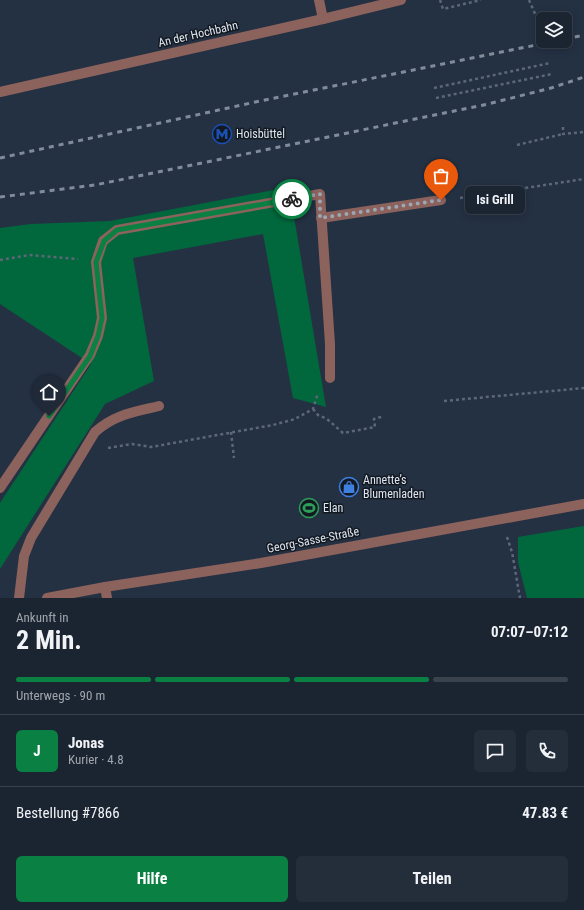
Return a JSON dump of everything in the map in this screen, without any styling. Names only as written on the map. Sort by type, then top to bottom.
[{"type":"street","points":[[319,0],[323,19]]},
{"type":"street","name":"An der Hochbahn","points":[[0,92],[401,0]]},
{"type":"street","points":[[0,488],[90,356],[98,336],[102,318],[96,262],[104,241],[117,230],[320,194],[320,218],[330,344],[330,378]]},
{"type":"street","points":[[320,218],[441,200]]},
{"type":"street","points":[[19,598],[24,556],[31,538],[96,432],[105,423],[122,415],[159,406]]},
{"type":"street","name":"Georg-Sasse-Straße","points":[[47,598],[105,587],[261,563],[584,504]]},
{"type":"street","points":[[105,587],[107,598]]},
{"type":"path","points":[[440,0],[444,9],[481,0]]},
{"type":"path","points":[[529,0],[536,16]]},
{"type":"path","points":[[434,88],[550,64]]},
{"type":"path","points":[[436,98],[552,74]]},
{"type":"path","points":[[563,127],[563,134]]},
{"type":"path","points":[[517,145],[563,134],[584,132]]},
{"type":"path","points":[[441,200],[584,179]]},
{"type":"path","points":[[0,260],[30,255],[55,256],[96,262]]},
{"type":"path","points":[[444,401],[584,388]]},
{"type":"path","points":[[85,451],[132,444],[151,447],[273,425],[295,419],[313,409],[319,392]]},
{"type":"path","points":[[313,409],[318,415],[327,419],[343,433],[375,427],[374,419],[384,416]]},
{"type":"path","points":[[231,432],[234,458]]},
{"type":"path","points":[[502,519],[512,552],[520,598]]},
{"type":"green space","points":[[289,187],[326,407],[293,398],[263,234],[133,258],[154,381],[105,404],[0,569],[0,503],[91,364],[0,304],[0,228],[31,224],[110,221]]},
{"type":"green space","points":[[584,526],[584,598],[527,598],[518,562],[518,537]]},
{"type":"railway","points":[[572,38],[584,35]]},
{"type":"railway","points":[[0,158],[260,101],[536,45]]},
{"type":"railway","points":[[0,197],[95,185],[488,104],[551,88],[584,77]]},
{"type":"way so far","points":[[292,199],[320,194],[320,218],[441,200]]},
{"type":"place","name":"Hoisbüttel","points":[[222,134]]},
{"type":"place","name":"Isi Grill","points":[[441,200]]},
{"type":"place","name":"Annette’s Blumenladen","points":[[349,487]]},
{"type":"place","name":"Elan","points":[[309,508]]},
{"type":"route","points":[[49,416],[90,356],[98,336],[102,318],[96,262],[104,241],[117,230],[292,199]]}]
